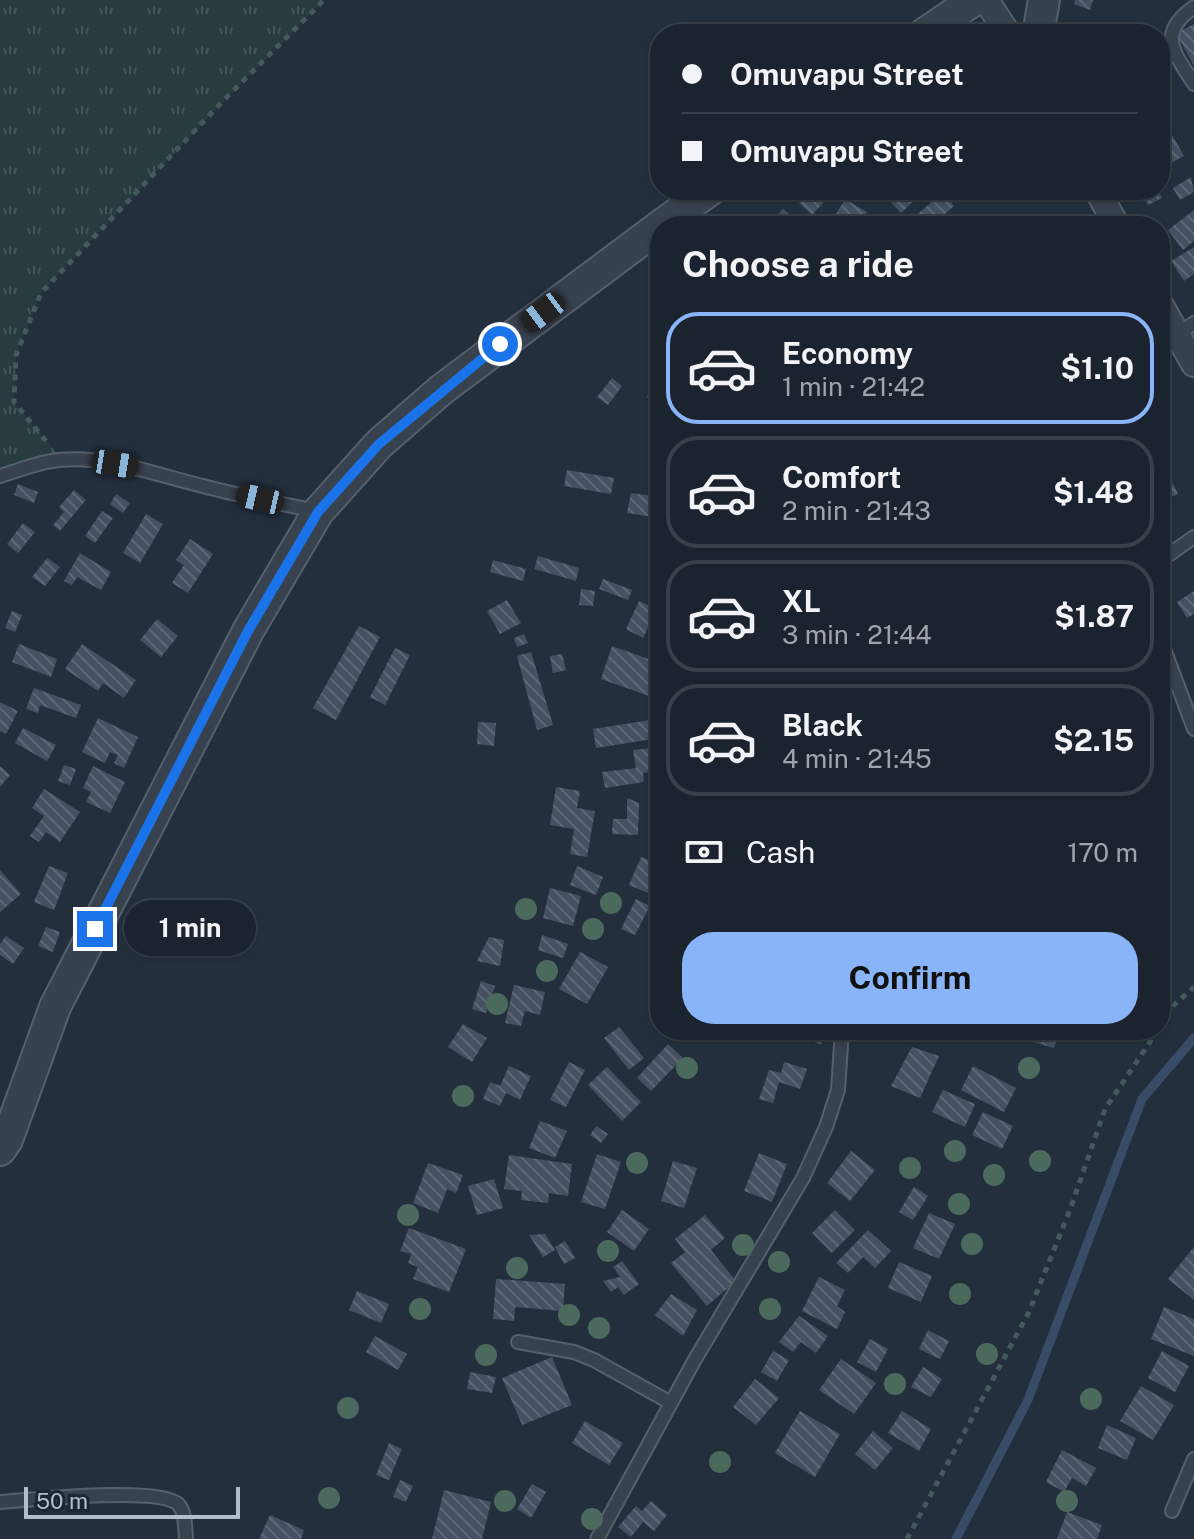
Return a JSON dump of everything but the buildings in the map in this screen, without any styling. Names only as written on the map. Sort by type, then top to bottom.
[{"type":"street","points":[[939,24],[974,0]]},
{"type":"street","points":[[986,0],[1002,24]]},
{"type":"street","points":[[1040,24],[1044,0]]},
{"type":"street","points":[[674,216],[696,200]]},
{"type":"street","points":[[0,1150],[7,1140],[55,1007],[248,631],[318,512],[379,444],[441,390],[650,233]]},
{"type":"street","points":[[1170,314],[1186,329],[1194,364]]},
{"type":"lane","points":[[1194,7],[1173,26],[1170,38],[1174,52],[1194,84]]},
{"type":"lane","points":[[0,476],[38,463],[63,460],[132,467],[203,487],[318,512]]},
{"type":"lane","points":[[1170,554],[1194,537]]},
{"type":"lane","points":[[1170,665],[1194,729]]},
{"type":"lane","points":[[597,1539],[722,1313],[772,1234],[809,1165],[838,1090],[841,1040]]},
{"type":"lane","points":[[518,1342],[549,1346],[594,1360],[671,1403]]},
{"type":"lane","points":[[1172,1511],[1194,1459]]},
{"type":"lane","points":[[0,1502],[122,1495],[168,1499],[177,1503],[183,1512],[186,1539]]},
{"type":"path","points":[[63,460],[29,424],[14,402],[16,355],[41,293],[219,105],[324,0]]},
{"type":"path","points":[[1170,1011],[1194,987]]},
{"type":"path","points":[[907,1539],[1029,1312],[1071,1207],[1105,1109],[1151,1040]]},
{"type":"green space","points":[[0,0],[324,0],[41,293],[16,355],[14,402],[63,460],[0,476]]},
{"type":"waterway","points":[[956,1539],[1028,1400],[1142,1099],[1194,1038]]},
{"type":"route","points":[[95,929],[248,631],[318,512],[379,444],[500,344]]}]
